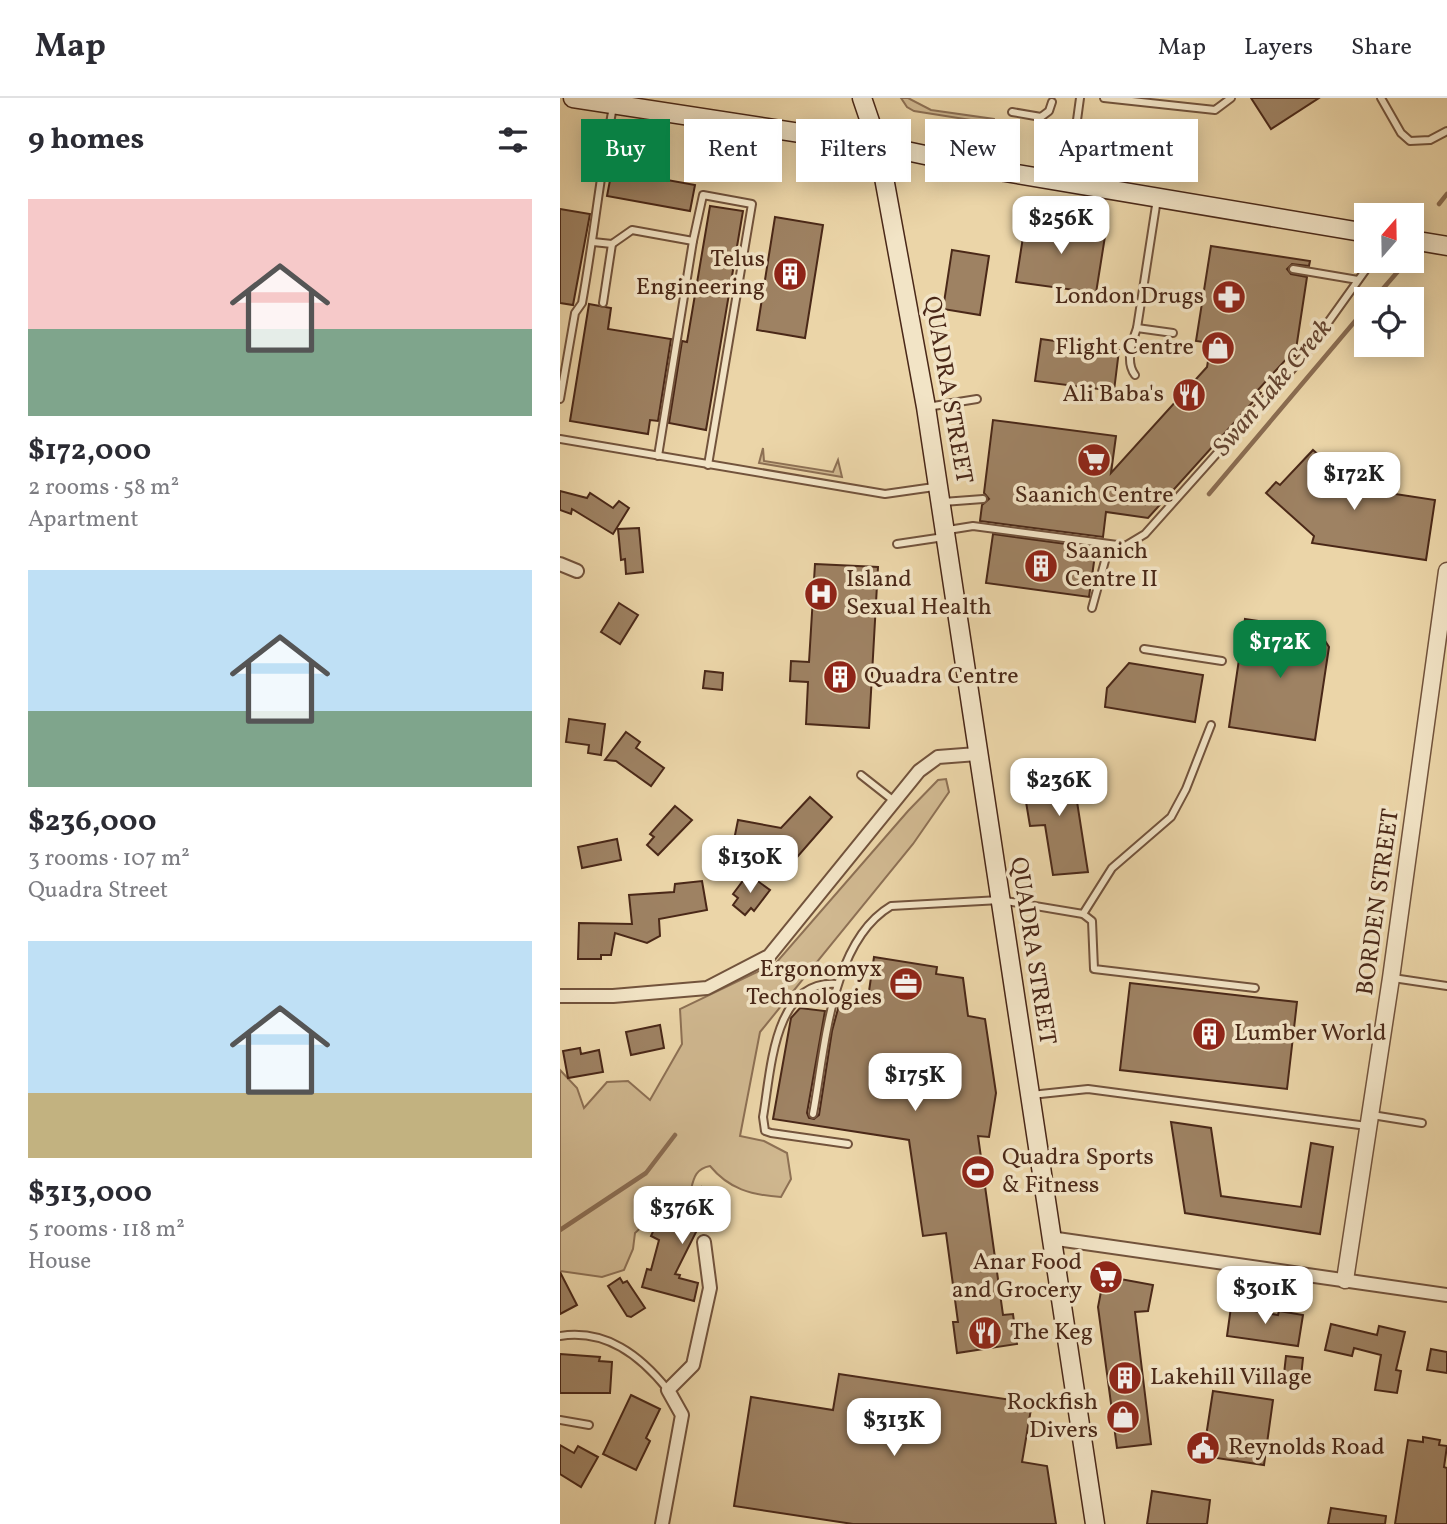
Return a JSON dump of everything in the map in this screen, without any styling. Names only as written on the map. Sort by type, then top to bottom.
[{"type":"main road","points":[[573,98],[624,103],[796,131]]},
{"type":"main road","name":"QUADRA STREET","points":[[862,98],[869,119]]},
{"type":"main road","points":[[911,151],[1034,175]]},
{"type":"main road","name":"QUADRA STREET","points":[[885,182],[940,494],[976,754],[1095,1524]]},
{"type":"main road","points":[[1069,182],[1354,231]]},
{"type":"main road","points":[[1424,242],[1447,246]]},
{"type":"street","points":[[560,564],[578,571]]},
{"type":"street","name":"BORDEN STREET","points":[[1345,1280],[1391,978],[1447,571]]},
{"type":"street","points":[[560,996],[613,996],[707,988],[769,956],[919,771],[938,757],[976,754]]},
{"type":"street","points":[[1050,1238],[1447,1296]]},
{"type":"street","points":[[662,1524],[682,1415],[668,1390],[694,1365],[710,1288],[704,1242]]},
{"type":"lane","points":[[1077,119],[1080,98]]},
{"type":"lane","points":[[1104,98],[1215,110],[1231,98]]},
{"type":"lane","points":[[1381,98],[1401,133],[1410,141],[1419,143],[1441,137],[1447,131]]},
{"type":"lane","points":[[1012,112],[1041,117],[1049,111],[1052,102]]},
{"type":"lane","points":[[560,399],[575,313],[583,303],[597,216],[595,202],[624,103]]},
{"type":"lane","points":[[658,456],[693,241],[704,195],[752,204],[708,465]]},
{"type":"lane","points":[[1135,375],[1130,363],[1157,197]]},
{"type":"lane","points":[[593,242],[612,244],[632,230],[693,241]]},
{"type":"lane","points":[[603,303],[612,244]]},
{"type":"lane","points":[[1293,269],[1360,277]]},
{"type":"lane","points":[[897,544],[973,526],[1125,546],[1145,534],[1279,385],[1363,273]]},
{"type":"lane","points":[[1137,328],[1173,333]]},
{"type":"lane","points":[[926,407],[977,399]]},
{"type":"lane","points":[[560,439],[885,494],[940,494],[983,499]]},
{"type":"lane","points":[[1092,608],[1108,550]]},
{"type":"lane","points":[[1143,649],[1222,661]]},
{"type":"lane","points":[[1083,914],[1112,868],[1171,817],[1186,789],[1198,751],[1212,724]]},
{"type":"lane","points":[[861,775],[894,800]]},
{"type":"lane","points":[[813,1114],[838,984],[859,937],[878,913],[891,906],[1000,900],[1083,914],[1092,921],[1094,969],[1255,988]]},
{"type":"lane","points":[[1391,978],[1445,986],[1441,996]]},
{"type":"lane","points":[[838,984],[823,983],[809,990],[790,1007],[781,1021],[763,1117],[765,1131],[771,1133],[848,1144]]},
{"type":"lane","points":[[1029,1096],[1088,1089],[1369,1120],[1422,1123]]},
{"type":"lane","points":[[560,1336],[581,1333],[598,1336],[650,1367],[668,1390]]},
{"type":"lane","points":[[560,1420],[589,1425]]},
{"type":"shaded area","points":[[901,98],[908,98],[931,110],[994,119],[964,119],[914,111],[907,107]]},
{"type":"shaded area","points":[[763,448],[764,461],[833,472],[838,460],[842,477],[759,463]]},
{"type":"shaded area","points":[[946,779],[949,792],[913,844],[760,1032],[740,1136],[764,1141],[787,1153],[791,1179],[781,1197],[760,1195],[741,1189],[725,1180],[710,1166],[703,1168],[695,1177],[682,1208],[651,1219],[635,1233],[633,1249],[624,1270],[602,1277],[560,1271],[560,1070],[577,1088],[584,1108],[607,1082],[628,1081],[650,1100],[682,1044],[680,1009],[776,963],[908,811],[938,780]]},
{"type":"building","points":[[1251,98],[1319,98],[1271,129]]},
{"type":"building","points":[[670,180],[695,185],[690,211],[607,196],[610,182]]},
{"type":"building","points":[[710,206],[743,211],[706,430],[669,423],[682,341],[687,342]]},
{"type":"building","points":[[560,209],[590,214],[573,305],[560,303]]},
{"type":"building","name":"Telus Engineering","points":[[775,217],[823,225],[805,338],[757,330]]},
{"type":"building","points":[[1026,218],[1106,230],[1096,293],[1016,282]]},
{"type":"building","points":[[1211,246],[1310,261],[1309,266],[1292,264],[1287,269],[1291,274],[1307,277],[1295,356],[1290,355],[1257,391],[1261,393],[1148,518],[1106,512],[1103,537],[980,521],[982,505],[989,499],[984,493],[993,420],[1116,436],[1111,473],[1207,367],[1211,343],[1196,341]]},
{"type":"building","points":[[952,250],[989,256],[980,315],[943,309]]},
{"type":"building","points":[[589,304],[611,308],[608,329],[671,339],[658,421],[650,420],[648,434],[570,421]]},
{"type":"building","points":[[1041,339],[1119,350],[1114,391],[1035,381]]},
{"type":"building","points":[[1313,450],[1356,488],[1435,500],[1426,560],[1312,543],[1314,536],[1266,493],[1276,482],[1280,485]]},
{"type":"building","points":[[560,491],[587,498],[590,493],[613,508],[619,501],[629,508],[613,534],[572,509],[571,514],[560,510]]},
{"type":"building","points":[[639,528],[643,572],[626,574],[625,559],[621,560],[618,529]]},
{"type":"building","name":"Saanich Centre II","points":[[993,534],[1096,548],[1089,597],[986,583]]},
{"type":"building","name":"Quadra Centre","points":[[815,564],[878,567],[869,728],[806,724],[808,682],[790,681],[791,661],[809,662]]},
{"type":"building","points":[[619,603],[638,615],[620,644],[601,632]]},
{"type":"building","points":[[1245,619],[1318,630],[1329,647],[1315,740],[1229,727]]},
{"type":"building","points":[[1129,663],[1203,675],[1195,722],[1105,707],[1107,688]]},
{"type":"building","points":[[705,671],[723,673],[722,690],[703,688]]},
{"type":"building","points":[[569,719],[605,724],[601,755],[588,753],[589,745],[566,742]]},
{"type":"building","points":[[626,732],[640,742],[636,748],[664,768],[651,786],[616,761],[605,760]]},
{"type":"building","points":[[1074,763],[1076,775],[1073,776],[1088,872],[1053,875],[1045,825],[1030,826],[1025,796],[1032,796],[1030,783],[1039,782],[1037,769]]},
{"type":"building","points":[[810,797],[832,817],[792,863],[732,850],[738,820],[781,828]]},
{"type":"building","points":[[675,806],[692,820],[658,855],[647,845],[654,837],[650,834]]},
{"type":"building","points":[[617,839],[621,860],[582,868],[578,847]]},
{"type":"building","points":[[748,874],[770,890],[754,911],[751,908],[745,915],[733,905],[738,898],[733,894]]},
{"type":"building","points":[[702,881],[707,910],[659,919],[660,936],[647,943],[615,933],[611,955],[601,955],[601,959],[578,959],[579,923],[632,924],[629,895],[674,892],[675,884]]},
{"type":"building","points":[[874,957],[937,967],[936,974],[963,978],[968,1016],[985,1019],[996,1093],[989,1137],[978,1136],[1003,1315],[1013,1314],[1017,1344],[957,1353],[953,1322],[958,1322],[946,1233],[923,1236],[909,1140],[773,1119],[791,1018],[800,1008],[825,1011],[807,1113],[809,1118],[814,1119],[819,1115],[832,1031],[842,994],[868,998]]},
{"type":"building","name":"Lumber World","points":[[1130,983],[1297,1002],[1287,1089],[1120,1070]]},
{"type":"building","points":[[660,1025],[664,1048],[631,1055],[626,1032]]},
{"type":"building","points":[[580,1048],[581,1054],[599,1050],[603,1072],[568,1078],[563,1051]]},
{"type":"building","points":[[1171,1122],[1211,1128],[1221,1196],[1301,1207],[1311,1143],[1333,1147],[1320,1234],[1185,1213]]},
{"type":"building","points":[[702,1187],[726,1195],[721,1227],[700,1224],[675,1274],[680,1275],[679,1278],[698,1283],[694,1301],[642,1287],[647,1269],[651,1270],[659,1240],[651,1236],[656,1225],[667,1230],[675,1215],[680,1217],[687,1214],[696,1218]]},
{"type":"building","points":[[560,1272],[577,1305],[560,1314]]},
{"type":"building","name":"Lakehill Village","points":[[1104,1276],[1153,1285],[1148,1311],[1135,1312],[1151,1444],[1117,1448],[1098,1307]]},
{"type":"building","points":[[620,1278],[623,1283],[627,1281],[645,1308],[631,1317],[627,1316],[608,1286]]},
{"type":"building","points":[[1231,1307],[1278,1315],[1279,1311],[1303,1315],[1298,1346],[1227,1336]]},
{"type":"building","points":[[1331,1324],[1377,1335],[1379,1326],[1405,1332],[1396,1370],[1401,1371],[1397,1393],[1375,1390],[1381,1355],[1354,1348],[1352,1356],[1325,1350]]},
{"type":"building","points":[[1431,1349],[1447,1352],[1447,1373],[1427,1370]]},
{"type":"building","points":[[560,1354],[600,1357],[599,1361],[612,1362],[610,1393],[560,1393]]},
{"type":"building","points":[[1286,1356],[1303,1358],[1301,1377],[1284,1374]]},
{"type":"building","points":[[839,1374],[1032,1403],[1022,1462],[1047,1466],[1056,1524],[853,1524],[734,1506],[751,1397],[833,1410]]},
{"type":"building","points":[[1213,1391],[1273,1400],[1264,1465],[1203,1456]]},
{"type":"building","points":[[631,1395],[660,1409],[646,1438],[650,1441],[636,1470],[603,1454]]},
{"type":"building","points":[[1423,1437],[1440,1440],[1439,1445],[1447,1446],[1444,1467],[1447,1468],[1447,1524],[1395,1524],[1408,1440],[1423,1442]]},
{"type":"building","points":[[560,1445],[574,1453],[578,1446],[598,1457],[581,1487],[560,1474]]},
{"type":"building","points":[[1152,1491],[1210,1500],[1207,1524],[1147,1524]]},
{"type":"building","points":[[1331,1508],[1386,1516],[1385,1524],[1328,1524]]},
{"type":"waterway","name":"Swan Lake Creek","points":[[1439,204],[1447,194]]},
{"type":"waterway","name":"Swan Lake Creek","points":[[1384,287],[1397,273]]},
{"type":"waterway","name":"Swan Lake Creek","points":[[1209,494],[1354,322]]},
{"type":"waterway","name":"Swan Lake Creek","points":[[560,1230],[646,1173],[675,1135]]},
{"type":"place","name":"Telus Engineering","points":[[790,274]]},
{"type":"place","name":"London Drugs","points":[[1229,297]]},
{"type":"place","name":"Flight Centre","points":[[1218,348]]},
{"type":"place","name":"Ali Baba's","points":[[1189,395]]},
{"type":"place","name":"Saanich Centre","points":[[1094,460]]},
{"type":"place","name":"Saanich Centre II","points":[[1041,566]]},
{"type":"place","name":"Island Sexual Health","points":[[821,594]]},
{"type":"place","name":"Quadra Centre","points":[[840,677]]},
{"type":"place","name":"Ergonomyx Technologies","points":[[906,984]]},
{"type":"place","name":"Lumber World","points":[[1209,1034]]},
{"type":"place","name":"Quadra Sports & Fitness","points":[[978,1172]]},
{"type":"place","name":"Anar Food and Grocery","points":[[1106,1277]]},
{"type":"place","name":"The Keg","points":[[985,1333]]},
{"type":"place","name":"Lakehill Village","points":[[1125,1378]]},
{"type":"place","name":"Rockfish Divers","points":[[1123,1417]]},
{"type":"place","name":"Reynolds Road","points":[[1203,1448]]}]
